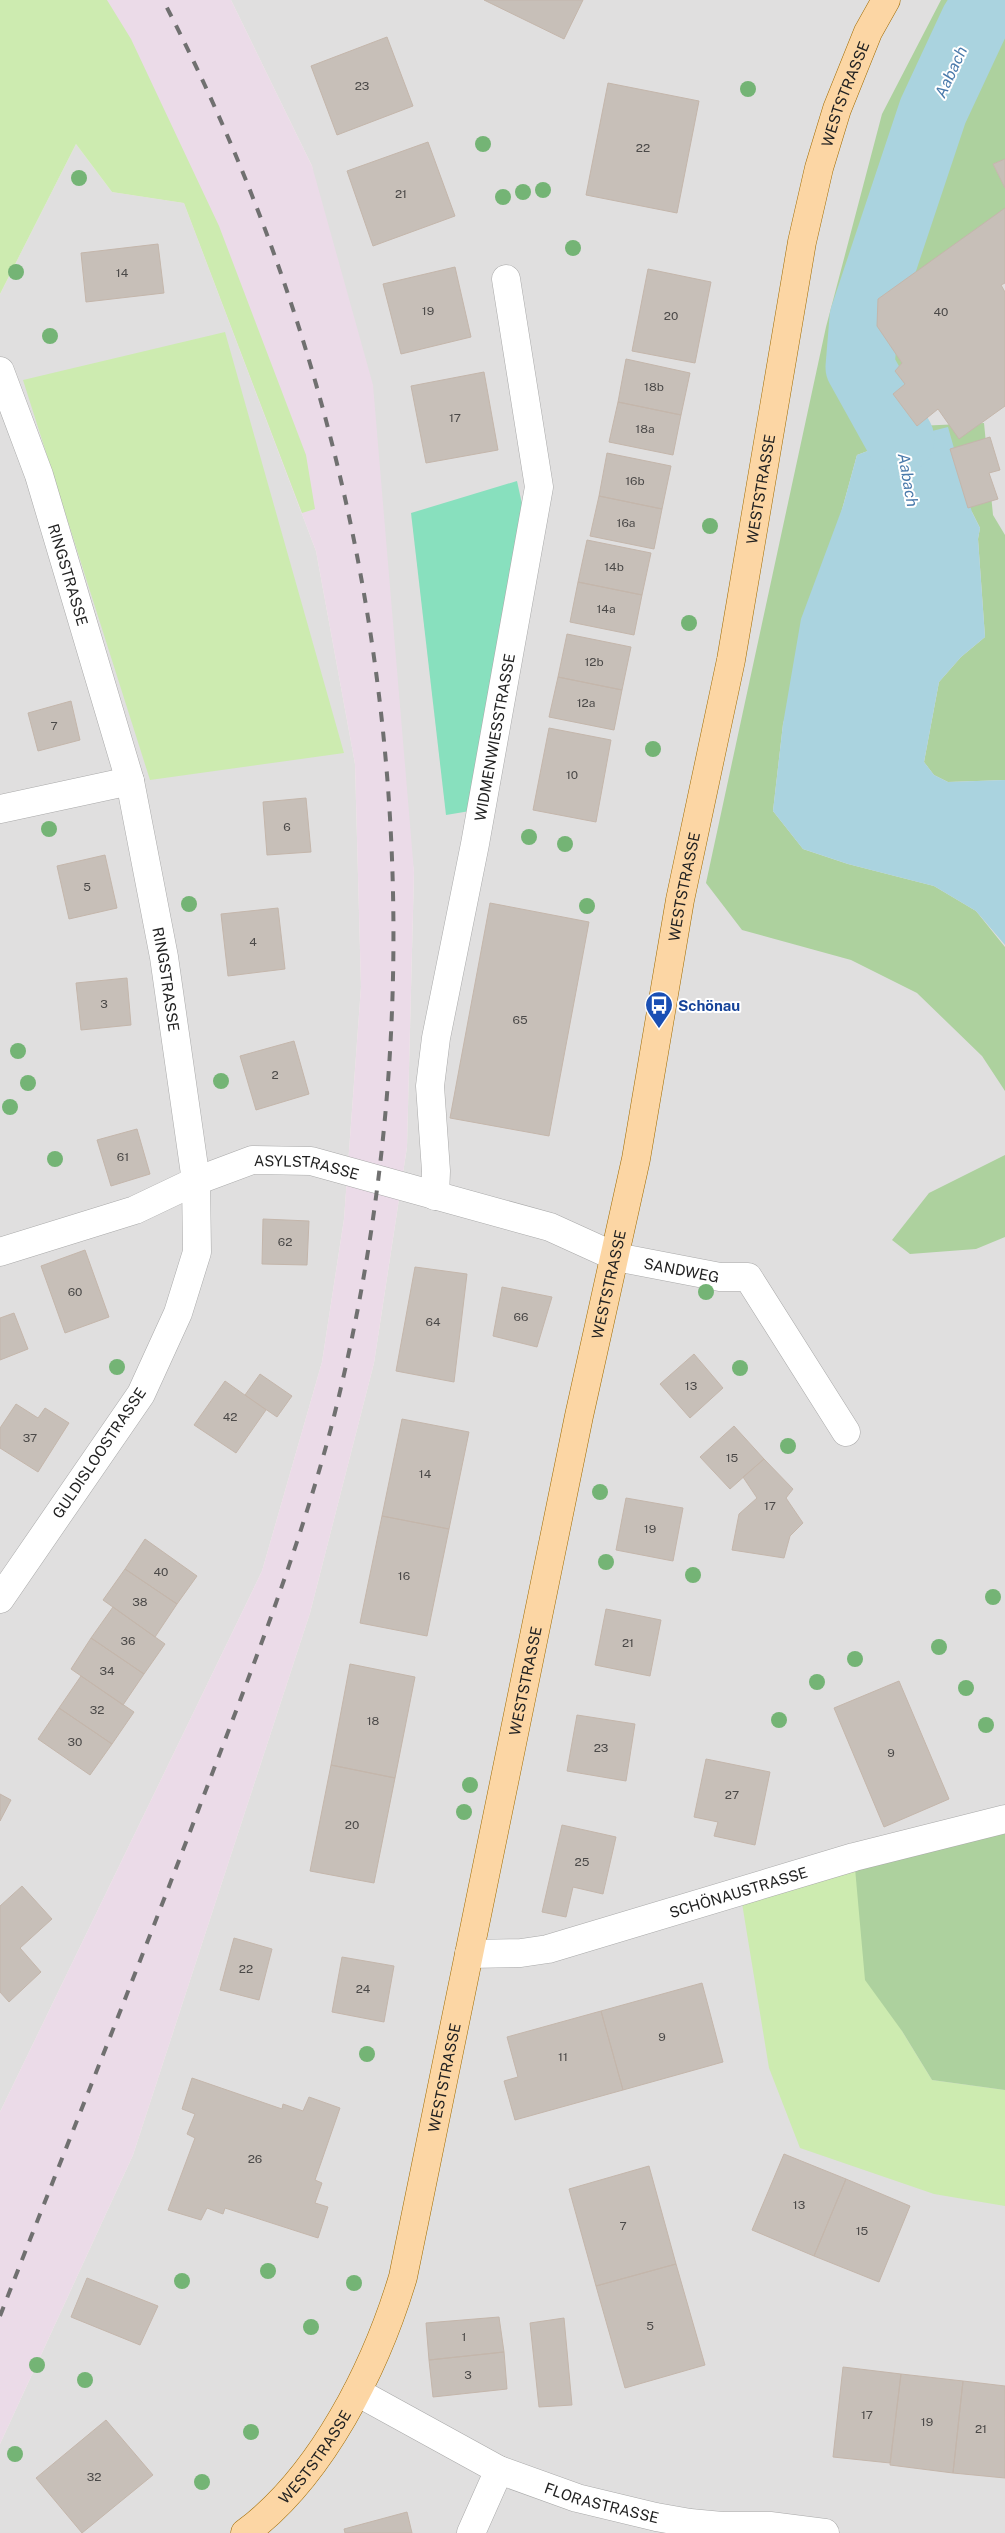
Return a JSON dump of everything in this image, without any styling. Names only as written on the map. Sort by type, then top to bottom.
[{"type":"main road","name":"WESTSTRASSE","points":[[244,2533],[297,2484],[357,2392],[389,2324],[403,2277],[579,1416],[616,1257],[636,1159],[680,900],[730,660],[802,242],[819,168],[837,109],[868,32],[886,0]]},
{"type":"street","name":"WIDMENWIESSTRASSE","points":[[435,1196],[436,1171],[430,1086],[436,1038],[475,844],[539,487],[506,279]]},
{"type":"street","name":"RINGSTRASSE","points":[[0,371],[39,475],[130,781],[164,957],[196,1181]]},
{"type":"street","points":[[0,809],[130,781]]},
{"type":"street","name":"ASYLSTRASSE","points":[[0,1252],[135,1210],[196,1181],[252,1160],[311,1161],[379,1178],[435,1196],[550,1227],[616,1257]]},
{"type":"street","name":"GULDISLOOSTRASSE","points":[[0,1599],[141,1394],[178,1313],[196,1252],[196,1181]]},
{"type":"street","name":"SANDWEG","points":[[616,1257],[720,1277],[748,1277],[846,1432]]},
{"type":"street","name":"SCHÖNAUSTRASSE","points":[[469,1954],[521,1953],[548,1948],[854,1857],[1005,1819]]},
{"type":"street","name":"FLORASTRASSE","points":[[357,2392],[499,2470],[577,2498],[656,2517],[722,2526],[770,2526],[826,2533]]},
{"type":"street","points":[[471,2533],[499,2470]]},
{"type":"shaded area","points":[[0,0],[231,0],[312,166],[373,385],[414,872],[407,1147],[374,1363],[310,1613],[133,2155],[0,2444],[0,2112],[262,1571],[322,1362],[344,1219],[361,987],[355,764],[316,551],[184,203],[112,192]]},
{"type":"shaded area","points":[[231,0],[1005,0],[1005,2533],[0,2533],[0,2444],[133,2155],[310,1613],[374,1363],[407,1147],[414,872],[312,166]]},
{"type":"shaded area","points":[[76,144],[112,192],[184,203],[316,551],[355,764],[361,987],[344,1219],[322,1362],[262,1571],[0,2112],[0,294]]},
{"type":"green space","points":[[0,0],[107,0],[131,39],[219,226],[306,455],[315,509],[302,513],[184,203],[112,192],[76,144],[0,294]]},
{"type":"green space","points":[[941,0],[1005,0],[1005,159],[993,164],[1005,188],[1005,208],[877,326],[902,363],[895,371],[905,384],[893,394],[917,426],[984,423],[993,515],[1005,535],[1005,780],[948,782],[934,775],[924,762],[939,682],[961,657],[985,637],[978,539],[980,528],[972,512],[900,439],[857,455],[783,724],[773,811],[803,849],[848,864],[934,886],[976,911],[1005,947],[1005,1091],[982,1056],[917,993],[851,960],[742,930],[706,883],[826,327],[882,114]]},
{"type":"green space","points":[[225,332],[344,753],[150,780],[23,380]]},
{"type":"green space","points":[[517,481],[522,504],[470,811],[446,815],[411,513]]},
{"type":"green space","points":[[1005,1155],[1005,1237],[976,1249],[910,1254],[892,1240],[929,1193]]},
{"type":"green space","points":[[1005,1819],[1005,2090],[932,2080],[902,2031],[865,1980],[854,1857]]},
{"type":"green space","points":[[854,1857],[902,2031],[932,2080],[1005,2090],[1005,2206],[934,2194],[800,2148],[769,2068],[740,1891]]},
{"type":"water","points":[[948,427],[972,512],[980,528],[978,539],[985,637],[961,657],[939,682],[924,762],[934,775],[948,782],[1005,780],[1005,945],[976,911],[934,886],[848,864],[803,849],[773,811],[783,724],[801,619],[843,506],[857,455],[900,439]]},
{"type":"building","points":[[484,0],[583,0],[564,39]]},
{"type":"building","points":[[387,37],[413,106],[337,135],[311,66]]},
{"type":"building","points":[[608,83],[699,101],[677,213],[586,195]]},
{"type":"building","points":[[428,142],[455,216],[373,246],[347,171]]},
{"type":"building","points":[[1005,159],[1005,188],[993,164]]},
{"type":"building","points":[[1005,208],[1005,283],[1001,285],[1005,292],[1005,406],[959,439],[938,409],[917,426],[893,394],[905,384],[895,371],[902,363],[877,326],[878,299]]},
{"type":"building","points":[[158,244],[164,293],[86,302],[81,253]]},
{"type":"building","points":[[455,267],[471,337],[401,354],[383,284]]},
{"type":"building","points":[[648,269],[711,282],[695,363],[632,351]]},
{"type":"building","points":[[626,359],[690,373],[681,415],[618,402]]},
{"type":"building","points":[[484,372],[498,450],[426,463],[411,386]]},
{"type":"building","points":[[618,402],[681,415],[673,455],[609,442]]},
{"type":"building","points":[[990,437],[1000,470],[989,473],[998,499],[968,508],[950,449]]},
{"type":"building","points":[[607,453],[671,466],[662,509],[599,496]]},
{"type":"building","points":[[599,496],[662,509],[654,549],[590,536]]},
{"type":"building","points":[[587,540],[651,553],[642,595],[578,582]]},
{"type":"building","points":[[578,582],[642,595],[634,635],[570,622]]},
{"type":"building","points":[[567,634],[631,647],[622,690],[558,677]]},
{"type":"building","points":[[558,677],[622,690],[614,730],[549,717]]},
{"type":"building","points":[[71,701],[80,740],[38,751],[28,713]]},
{"type":"building","points":[[549,728],[611,740],[596,822],[533,810]]},
{"type":"building","points":[[306,798],[311,852],[267,855],[263,802]]},
{"type":"building","points":[[105,855],[117,908],[69,919],[57,866]]},
{"type":"building","points":[[490,903],[589,922],[549,1136],[450,1118]]},
{"type":"building","points":[[278,908],[285,969],[228,976],[221,914]]},
{"type":"building","points":[[127,978],[131,1025],[81,1030],[76,983]]},
{"type":"building","points":[[294,1041],[309,1094],[256,1110],[240,1056]]},
{"type":"building","points":[[137,1129],[150,1174],[111,1186],[97,1140]]},
{"type":"building","points":[[263,1219],[309,1221],[307,1265],[262,1264]]},
{"type":"building","points":[[85,1250],[109,1317],[65,1333],[41,1266]]},
{"type":"building","points":[[415,1267],[467,1274],[454,1382],[396,1371]]},
{"type":"building","points":[[502,1287],[552,1297],[537,1347],[493,1336]]},
{"type":"building","points":[[14,1313],[28,1349],[0,1360],[0,1318]]},
{"type":"building","points":[[694,1354],[723,1388],[690,1418],[660,1384]]},
{"type":"building","points":[[260,1374],[292,1396],[277,1417],[245,1395]]},
{"type":"building","points":[[225,1381],[266,1410],[236,1453],[194,1425]]},
{"type":"building","points":[[16,1404],[38,1418],[45,1408],[69,1423],[38,1472],[0,1448],[0,1428]]},
{"type":"building","points":[[402,1419],[469,1432],[449,1529],[382,1516]]},
{"type":"building","points":[[734,1426],[764,1459],[730,1489],[700,1457]]},
{"type":"building","points":[[764,1459],[793,1489],[786,1498],[803,1523],[790,1536],[784,1558],[732,1550],[739,1514],[757,1498],[743,1477]]},
{"type":"building","points":[[626,1498],[683,1508],[673,1561],[616,1550]]},
{"type":"building","points":[[382,1516],[449,1529],[427,1636],[360,1623]]},
{"type":"building","points":[[145,1539],[197,1576],[177,1604],[125,1569]]},
{"type":"building","points":[[125,1569],[177,1604],[155,1637],[103,1600]]},
{"type":"building","points":[[113,1607],[165,1644],[144,1674],[91,1638]]},
{"type":"building","points":[[606,1609],[661,1620],[650,1676],[595,1665]]},
{"type":"building","points":[[91,1638],[144,1674],[123,1705],[71,1669]]},
{"type":"building","points":[[350,1664],[415,1677],[395,1778],[331,1765]]},
{"type":"building","points":[[81,1676],[134,1712],[112,1744],[59,1708]]},
{"type":"building","points":[[899,1681],[949,1799],[884,1827],[834,1708]]},
{"type":"building","points":[[59,1708],[112,1744],[90,1775],[38,1739]]},
{"type":"building","points":[[577,1715],[635,1724],[626,1781],[567,1771]]},
{"type":"building","points":[[706,1759],[770,1772],[755,1845],[714,1836],[718,1822],[694,1817]]},
{"type":"building","points":[[331,1765],[395,1778],[374,1883],[310,1871]]},
{"type":"building","points":[[0,1794],[11,1800],[0,1821]]},
{"type":"building","points":[[562,1825],[616,1837],[603,1894],[573,1887],[566,1917],[542,1912]]},
{"type":"building","points":[[22,1886],[52,1919],[20,1948],[41,1972],[9,2002],[0,1992],[0,1906]]},
{"type":"building","points":[[234,1938],[272,1949],[259,2000],[220,1990]]},
{"type":"building","points":[[342,1957],[394,1966],[384,2022],[332,2012]]},
{"type":"building","points":[[702,1983],[723,2062],[623,2090],[601,2011]]},
{"type":"building","points":[[601,2011],[623,2090],[515,2120],[504,2081],[518,2077],[507,2037]]},
{"type":"building","points":[[192,2078],[282,2109],[283,2104],[303,2111],[309,2097],[340,2108],[315,2180],[322,2183],[315,2203],[328,2207],[318,2238],[225,2208],[223,2214],[207,2208],[201,2220],[168,2210],[195,2138],[187,2134],[195,2114],[182,2109]]},
{"type":"building","points":[[784,2154],[846,2179],[814,2256],[752,2230]]},
{"type":"building","points":[[649,2166],[676,2264],[596,2286],[569,2189]]},
{"type":"building","points":[[846,2179],[910,2206],[879,2282],[814,2256]]},
{"type":"building","points":[[676,2264],[705,2365],[625,2388],[596,2286]]},
{"type":"building","points":[[87,2278],[158,2306],[140,2345],[71,2317]]},
{"type":"building","points":[[499,2317],[504,2352],[429,2360],[426,2323]]},
{"type":"building","points":[[564,2318],[572,2405],[539,2407],[530,2323]]},
{"type":"building","points":[[504,2352],[507,2389],[433,2397],[429,2360]]},
{"type":"building","points":[[843,2367],[901,2374],[890,2463],[833,2457]]},
{"type":"building","points":[[901,2374],[963,2381],[953,2473],[890,2465]]},
{"type":"building","points":[[963,2381],[1005,2386],[1005,2478],[953,2473]]},
{"type":"building","points":[[106,2420],[153,2475],[82,2533],[36,2478]]},
{"type":"building","points":[[407,2512],[412,2533],[345,2533],[344,2529]]},
{"type":"waterway","name":"Aabach","points":[[900,439],[860,367],[864,318],[933,111],[974,23],[988,0]]},
{"type":"railway","points":[[0,2316],[239,1704],[304,1521],[331,1428],[369,1246],[389,1064],[393,881],[379,699],[349,519],[303,341],[241,168],[163,0]]},
{"type":"place","name":"Schönau","points":[[659,1029]]}]
